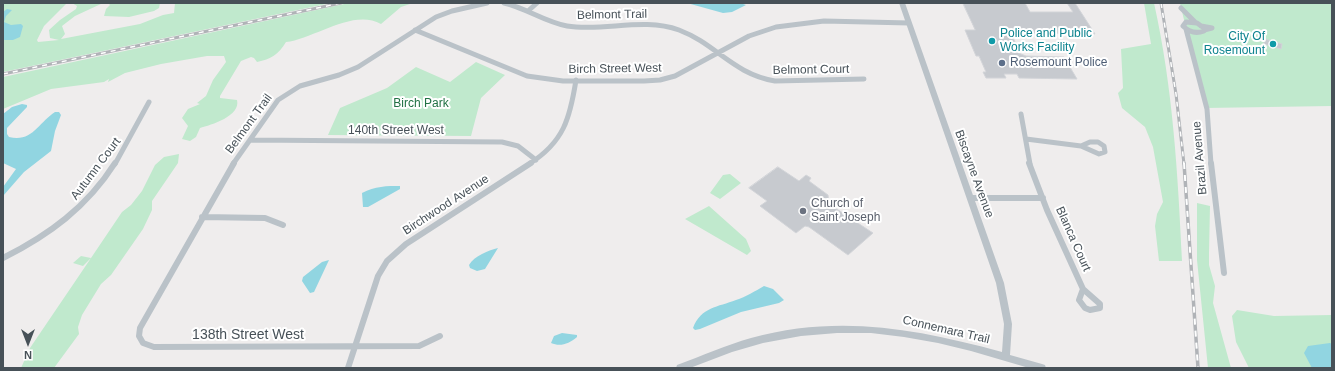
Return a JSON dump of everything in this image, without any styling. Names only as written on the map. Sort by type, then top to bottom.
[{"type":"street","name":"Belmont Trail","points":[[142,342],[138,336],[140,328],[235,161],[274,104],[288,93],[306,84],[353,69],[431,19],[446,12],[487,3]]},
{"type":"street","name":"Belmont Trail","points":[[504,3],[528,10],[566,26],[656,25],[668,27],[684,32],[717,54]]},
{"type":"street","points":[[528,10],[537,3]]},
{"type":"street","name":"Biscayne Avenue","points":[[902,3],[1000,283],[1008,324],[1006,357]]},
{"type":"street","name":"Brazil Avenue","points":[[1180,3],[1185,19],[1183,26],[1186,29],[1207,109],[1212,186],[1224,273]]},
{"type":"street","points":[[1181,8],[1201,26],[1202,32],[1192,37],[1190,43]]},
{"type":"street","name":"Birch Street West","points":[[415,30],[523,75],[542,79],[663,79],[681,73],[757,33],[786,25],[807,22],[909,23]]},
{"type":"street","points":[[1184,23],[1201,26]]},
{"type":"street","points":[[1186,29],[1198,33]]},
{"type":"street","name":"Belmont Court","points":[[717,54],[746,74],[763,79],[776,81],[864,79]]},
{"type":"street","name":"Birchwood Avenue","points":[[348,368],[378,276],[392,255],[410,241],[536,160],[553,146],[564,131],[570,116],[576,80]]},
{"type":"street","name":"Autumn Court","points":[[3,258],[51,233],[80,209],[94,193],[130,142],[149,102]]},
{"type":"street","name":"Blanca Court","points":[[1021,114],[1029,162],[1043,198],[1083,289]]},
{"type":"street","points":[[1026,138],[1081,146]]},
{"type":"street","name":"140th Street West","points":[[250,140],[502,142],[518,146],[536,160]]},
{"type":"street","points":[[971,198],[1043,198]]},
{"type":"street","points":[[202,217],[265,218],[283,225]]},
{"type":"street","name":"Connemara Trail","points":[[680,368],[761,339],[798,332],[833,328],[880,330],[920,334],[967,345],[1042,368]]},
{"type":"street","name":"138th Street West","points":[[142,342],[154,346],[419,346],[440,336]]},
{"type":"green space","points":[[3,3],[67,3],[44,26],[37,40],[38,42],[59,40],[50,38],[49,30],[76,9],[77,6],[72,3],[103,3],[75,16],[62,26],[65,34],[61,39],[140,24],[163,15],[174,13],[175,3],[331,3],[3,72]]},
{"type":"green space","points":[[108,3],[160,3],[159,8],[154,11],[129,17],[104,16],[106,9],[110,5]]},
{"type":"green space","points":[[349,3],[413,3],[401,7],[381,24],[370,20],[346,22],[297,40],[286,42],[274,56],[266,59],[257,62],[251,57],[241,61],[220,96],[220,98],[237,100],[237,106],[234,111],[224,119],[200,128],[196,137],[190,141],[182,139],[188,126],[182,118],[188,109],[200,104],[197,103],[206,96],[213,80],[226,62],[224,56],[207,56],[161,64],[125,73],[108,82],[109,79],[104,82],[51,89],[3,109],[3,77]]},
{"type":"green space","points":[[1144,3],[1154,3],[1166,67],[1174,132],[1182,261],[1159,261],[1155,226],[1157,214],[1163,202],[1153,147],[1145,127],[1122,108],[1118,93],[1123,88],[1121,49],[1151,44]]},
{"type":"green space","points":[[1180,3],[1332,3],[1332,106],[1205,108]]},
{"type":"green space","name":"Birch Park","points":[[476,62],[505,75],[481,98],[471,136],[328,135],[340,108],[387,88],[416,67],[450,82]]},
{"type":"green space","points":[[179,154],[178,163],[152,201],[152,210],[143,229],[111,275],[101,284],[82,315],[78,327],[79,334],[54,368],[21,368],[30,348],[122,212],[131,205],[142,191],[155,165],[164,157]]},
{"type":"green space","points":[[730,174],[741,183],[720,199],[710,193],[723,175]]},
{"type":"green space","points":[[1197,203],[1210,206],[1209,265],[1215,286],[1213,303],[1231,368],[1208,368],[1197,260]]},
{"type":"green space","points":[[709,206],[746,239],[751,251],[747,255],[685,219]]},
{"type":"green space","points":[[81,256],[91,258],[83,266],[73,263]]},
{"type":"green space","points":[[1237,310],[1274,316],[1332,315],[1332,368],[1249,368],[1236,342],[1232,316]]},
{"type":"water","points":[[687,3],[740,3],[746,5],[732,12],[723,13]]},
{"type":"water","points":[[7,9],[12,10],[6,16],[4,22],[11,25],[21,24],[23,26],[20,37],[13,40],[3,40],[3,12]]},
{"type":"water","points":[[22,104],[27,105],[27,107],[7,128],[7,134],[9,137],[24,137],[35,130],[55,112],[59,112],[61,115],[55,131],[51,151],[24,172],[3,196],[3,187],[16,169],[3,163],[3,114],[12,107]]},
{"type":"water","points":[[386,186],[400,186],[400,189],[368,207],[363,207],[362,193]]},
{"type":"water","points":[[498,248],[485,269],[477,271],[470,268],[469,265],[471,262],[478,256]]},
{"type":"water","points":[[329,260],[314,292],[310,293],[302,281],[303,277],[322,262]]},
{"type":"water","points":[[764,286],[773,289],[784,300],[779,303],[741,312],[700,329],[695,330],[693,328],[696,321],[705,312],[743,297]]},
{"type":"water","points":[[562,333],[577,335],[577,337],[564,344],[558,345],[551,343],[554,336]]},
{"type":"water","points":[[1332,344],[1332,368],[1312,368],[1304,353],[1308,346]]},
{"type":"building","name":"Police and Public Works Facility","points":[[963,3],[1025,3],[1030,12],[1073,12],[1067,3],[1075,3],[1095,34],[1011,33],[1015,42],[1011,42],[1016,52],[1026,56],[1064,57],[1077,79],[1019,78],[1017,74],[1004,74],[1006,78],[986,78],[983,72],[986,72],[979,56],[976,56],[965,30],[975,30]]},
{"type":"building","name":"City Of Rosemount","points":[[1265,39],[1282,44],[1281,49],[1264,44]]},
{"type":"building","name":"Church of Saint Joseph","points":[[778,167],[799,181],[806,175],[811,178],[809,181],[828,195],[829,204],[873,233],[848,255],[809,227],[805,226],[796,233],[760,206],[767,201],[749,188]]},
{"type":"railway","points":[[3,74],[341,3]]},
{"type":"railway","points":[[1161,3],[1176,94],[1184,164]]},
{"type":"railway","points":[[1184,163],[1198,368]]},
{"type":"place","name":"Police and Public Works Facility","points":[[992,41]]},
{"type":"place","name":"City Of Rosemount","points":[[1273,44]]},
{"type":"place","name":"Rosemount Police","points":[[1002,63]]},
{"type":"place","name":"Church of Saint Joseph","points":[[803,211]]}]
